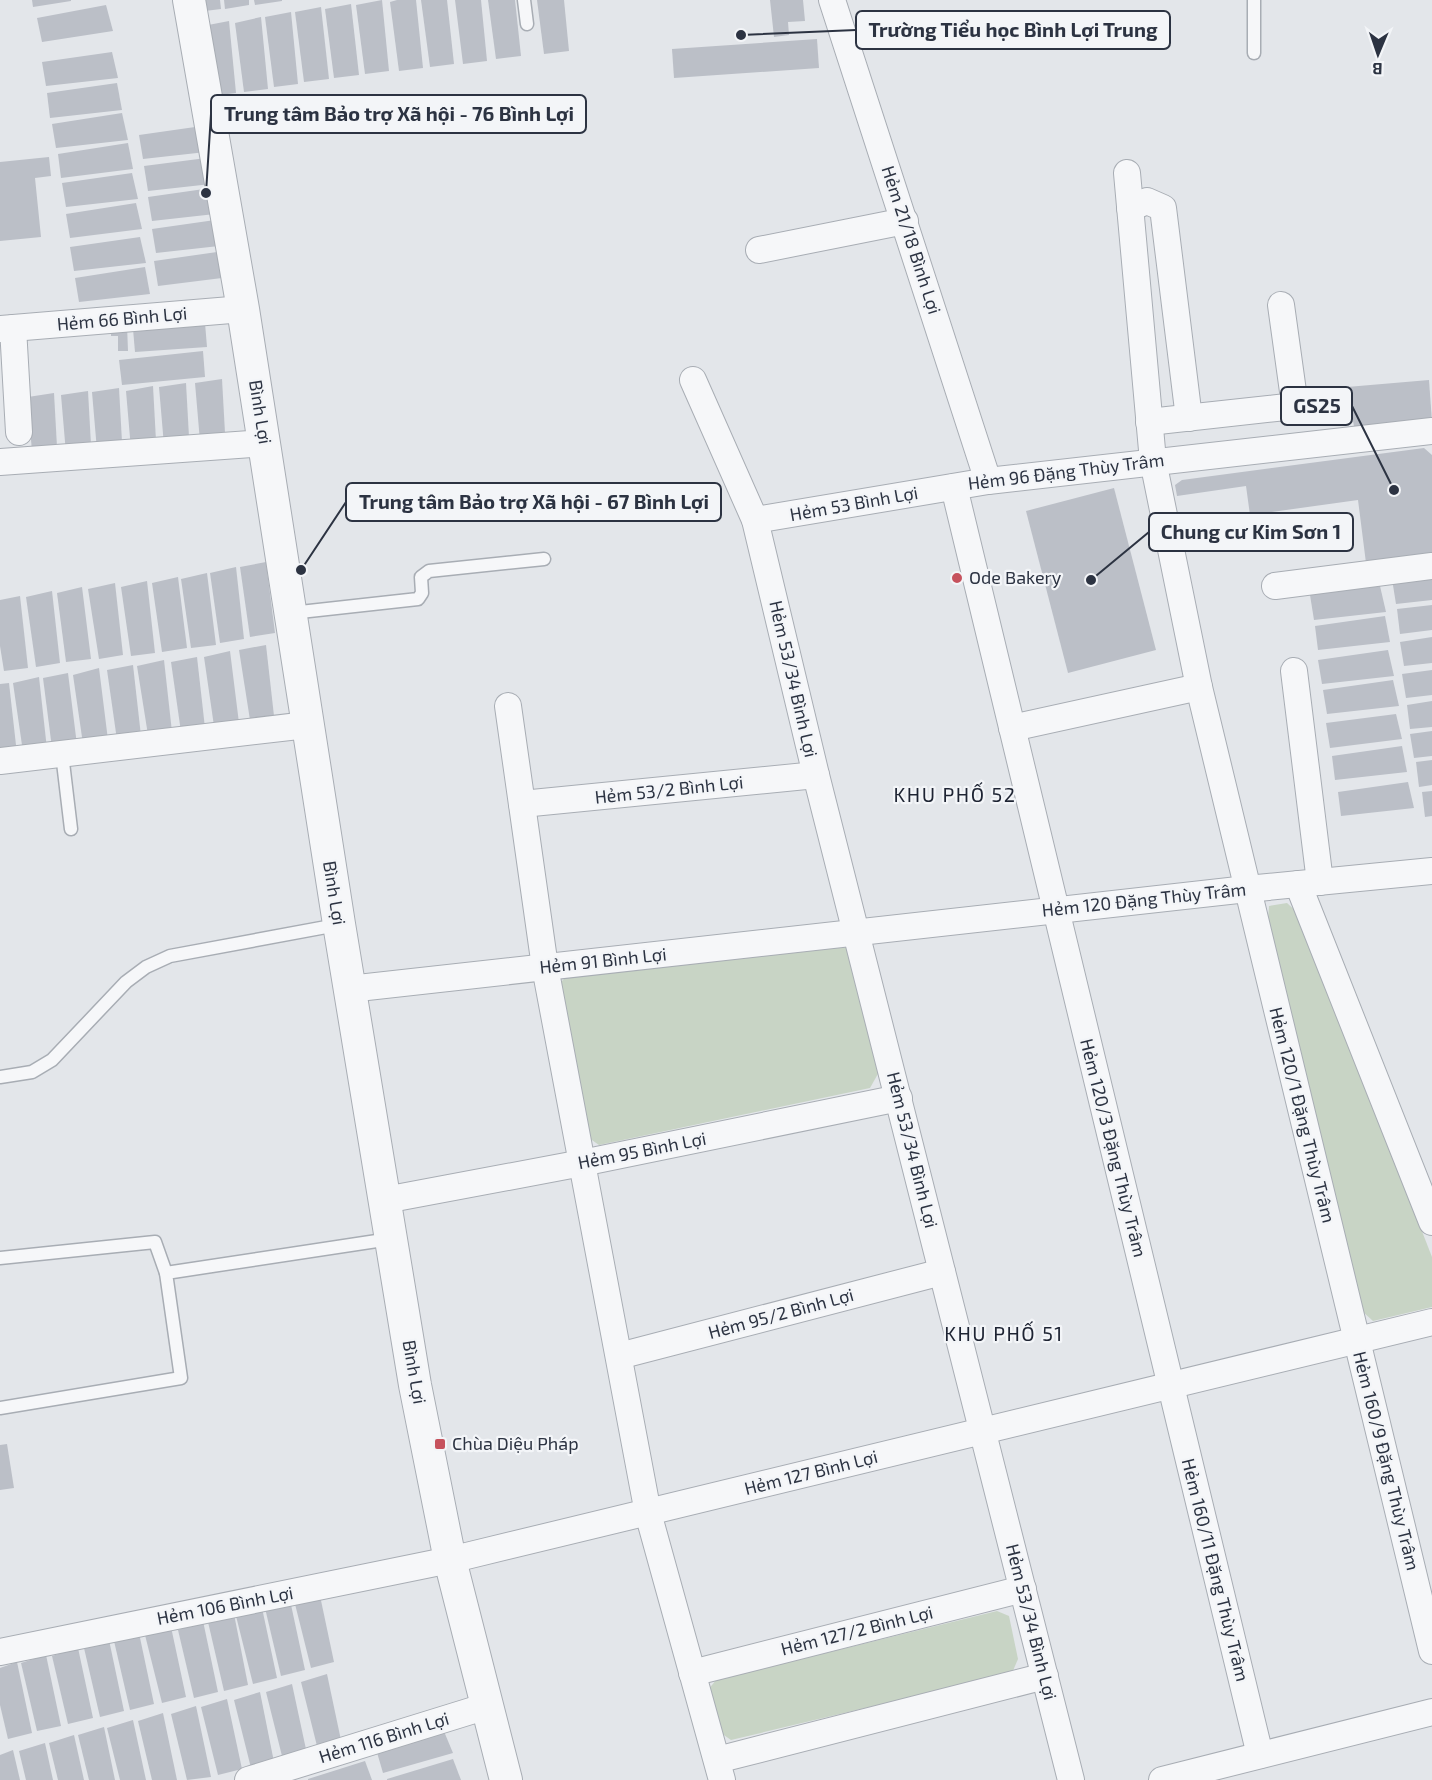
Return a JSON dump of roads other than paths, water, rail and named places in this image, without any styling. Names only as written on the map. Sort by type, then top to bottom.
[{"type":"street","name":"Bình Lợi","points":[[189,0],[265,443],[349,989],[416,1385],[450,1560],[506,1780]]},
{"type":"street","name":"Hẻm 21/18 Bình Lợi","points":[[832,0],[988,481]]},
{"type":"street","name":"Hẻm 120/1 Đặng Thùy Trâm","points":[[1128,173],[1153,461],[1199,687],[1356,1341]]},
{"type":"street","points":[[1130,208],[1147,201],[1163,208],[1189,418]]},
{"type":"street","points":[[759,250],[905,221]]},
{"type":"street","points":[[1149,422],[1295,406],[1281,306]]},
{"type":"street","name":"Hẻm 66 Bình Lợi","points":[[6,328],[243,309]]},
{"type":"street","points":[[6,328],[19,432]]},
{"type":"street","name":"Hẻm 53/34 Bình Lợi","points":[[693,380],[755,520],[816,776],[1071,1780]]},
{"type":"street","name":"Hẻm 96 Đặng Thùy Trâm","points":[[1056,910],[954,487],[1153,461],[1432,431]]},
{"type":"street","points":[[0,462],[265,443]]},
{"type":"street","name":"Hẻm 53 Bình Lợi","points":[[755,520],[954,487]]},
{"type":"street","points":[[1275,586],[1432,566]]},
{"type":"street","points":[[1294,671],[1309,883],[1432,1222]]},
{"type":"street","points":[[1012,728],[1199,687]]},
{"type":"street","points":[[508,706],[544,967],[648,1513],[720,1770],[1045,1676]]},
{"type":"street","points":[[0,762],[307,725]]},
{"type":"street","name":"Hẻm 53/2 Bình Lợi","points":[[522,804],[816,776]]},
{"type":"street","name":"Hẻm 120 Đặng Thùy Trâm","points":[[856,932],[1432,871]]},
{"type":"street","name":"Hẻm 120/3 Đặng Thùy Trâm","points":[[1056,910],[1171,1386]]},
{"type":"street","name":"Hẻm 91 Bình Lợi","points":[[349,989],[856,932]]},
{"type":"street","name":"Hẻm 95 Bình Lợi","points":[[385,1200],[582,1163],[899,1098]]},
{"type":"street","name":"Hẻm 95/2 Bình Lợi","points":[[619,1356],[942,1272]]},
{"type":"street","name":"Hẻm 127 Bình Lợi","points":[[450,1560],[1432,1323]]},
{"type":"street","name":"Hẻm 160/9 Đặng Thùy Trâm","points":[[1356,1341],[1432,1651]]},
{"type":"street","name":"Hẻm 160/11 Đặng Thùy Trâm","points":[[1171,1386],[1249,1765]]},
{"type":"street","name":"Hẻm 106 Bình Lợi","points":[[0,1652],[450,1560]]},
{"type":"street","name":"Hẻm 127/2 Bình Lợi","points":[[692,1673],[1023,1589]]},
{"type":"street","name":"Hẻm 116 Bình Lợi","points":[[248,1780],[285,1774],[487,1706]]},
{"type":"street","points":[[1162,1780],[1249,1765],[1432,1712]]},
{"type":"lane","points":[[524,0],[526,24]]},
{"type":"lane","points":[[1254,0],[1254,53]]},
{"type":"lane","points":[[290,613],[418,599],[422,593],[421,577],[429,571],[544,559]]},
{"type":"lane","points":[[62,754],[71,829]]},
{"type":"lane","points":[[0,1077],[32,1072],[52,1060],[126,982],[146,967],[170,957],[339,924]]},
{"type":"lane","points":[[166,1273],[391,1239]]},
{"type":"lane","points":[[0,1258],[155,1242],[166,1273],[181,1378],[0,1408]]},
{"type":"place","name":"Trường Tiểu học Bình Lợi Trung","points":[[741,35]]},
{"type":"place","name":"Trung tâm Bảo trợ Xã hội - 76 Bình Lợi","points":[[206,193]]},
{"type":"place","name":"GS25","points":[[1394,490]]},
{"type":"place","name":"Trung tâm Bảo trợ Xã hội - 67 Bình Lợi","points":[[301,570]]},
{"type":"place","name":"Ode Bakery","points":[[957,578]]},
{"type":"place","name":"Chung cư Kim Sơn 1","points":[[1091,580]]},
{"type":"place","name":"Chùa Diệu Pháp","points":[[440,1444]]},
{"type":"district","name":"KHU PHỐ 52","points":[[955,795]]},
{"type":"district","name":"KHU PHỐ 51","points":[[1004,1334]]}]
